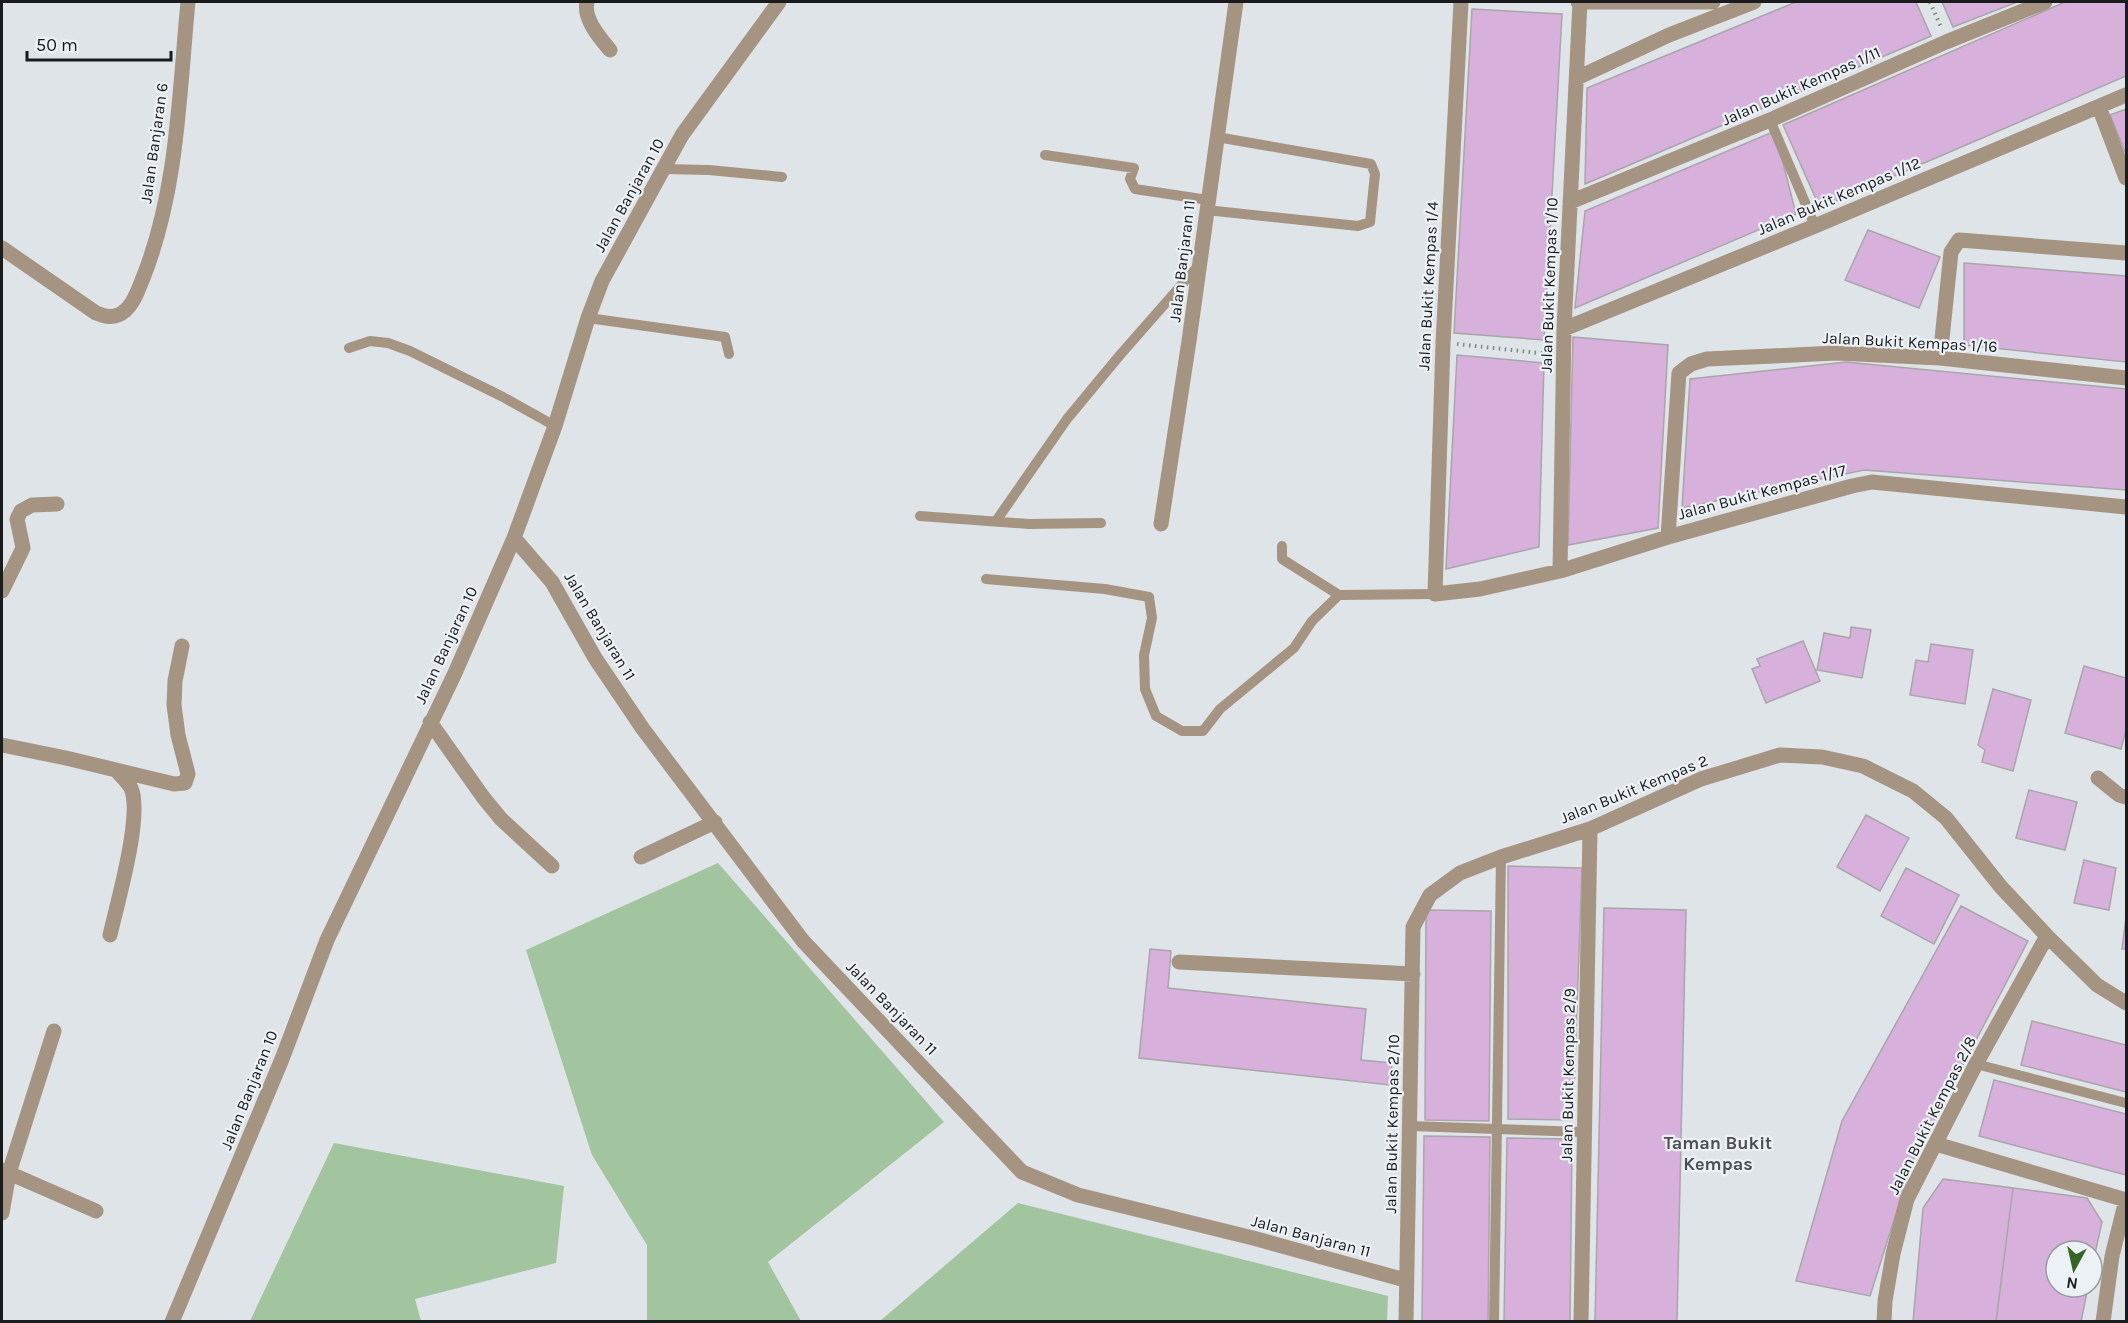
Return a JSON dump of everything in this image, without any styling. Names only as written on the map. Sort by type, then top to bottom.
[{"type":"street","name":"Jalan Banjaran 6","points":[[2,248],[96,313],[108,317],[120,315],[134,299],[151,257],[169,188],[188,2]]},
{"type":"street","points":[[587,2],[586,7],[591,22],[598,36],[610,50]]},
{"type":"street","name":"Jalan Banjaran 10","points":[[172,1322],[282,1059],[327,940],[455,673],[514,538],[555,426],[588,318],[603,281],[682,135],[779,2]]},
{"type":"street","name":"Jalan Banjaran 11","points":[[1161,524],[1236,2]]},
{"type":"street","name":"Jalan Bukit Kempas 1/4","points":[[1435,594],[1443,343],[1461,2]]},
{"type":"street","points":[[1579,2],[1713,2]]},
{"type":"street","name":"Jalan Bukit Kempas 1/10","points":[[1560,571],[1563,356],[1579,2]]},
{"type":"street","points":[[1577,78],[1669,35],[1754,2]]},
{"type":"street","name":"Jalan Bukit Kempas 1/11","points":[[1570,202],[1770,120],[1946,42],[2045,2]]},
{"type":"street","name":"Jalan Bukit Kempas 1/12","points":[[1564,329],[2127,95]]},
{"type":"street","points":[[2099,107],[2127,178]]},
{"type":"street","points":[[1940,358],[1951,252],[1959,240],[2127,253]]},
{"type":"street","name":"Jalan Bukit Kempas 1/16","points":[[1668,537],[1679,373],[1691,364],[1707,359],[1837,353],[1940,358],[2127,378]]},
{"type":"street","name":"Jalan Bukit Kempas 1/17","points":[[1435,594],[1480,589],[1560,571],[1668,537],[1872,482],[2127,507]]},
{"type":"street","points":[[2,591],[22,548],[16,519],[21,511],[32,506],[57,504]]},
{"type":"street","name":"Jalan Banjaran 11","points":[[514,538],[552,582],[595,658],[631,711],[803,941],[1022,1172],[1078,1195],[1253,1238],[1405,1280]]},
{"type":"street","points":[[2,745],[174,784],[185,783],[188,774],[178,735],[174,705],[175,681],[182,646]]},
{"type":"street","points":[[430,722],[501,819],[552,866]]},
{"type":"street","name":"Jalan Bukit Kempas 2","points":[[1413,927],[1430,896],[1460,873],[1501,856],[1590,829],[1701,779],[1780,755],[1822,757],[1863,766],[1913,791],[1946,818],[2001,887],[2097,985],[2127,1003]]},
{"type":"street","points":[[110,935],[134,826],[135,802],[131,788],[116,770]]},
{"type":"street","points":[[2098,778],[2119,795],[2127,797]]},
{"type":"street","points":[[641,857],[715,822]]},
{"type":"street","name":"Jalan Bukit Kempas 2/9","points":[[1581,1322],[1590,829]]},
{"type":"street","name":"Jalan Bukit Kempas 2/10","points":[[1406,1322],[1413,927]]},
{"type":"street","name":"Jalan Bukit Kempas 2/8","points":[[1884,1322],[1893,1254],[1907,1199],[1976,1064],[2048,936]]},
{"type":"street","points":[[1179,963],[1413,974]]},
{"type":"street","points":[[2,1213],[5,1171],[54,1031]]},
{"type":"street","points":[[1936,1144],[2127,1200],[2112,1256],[2103,1322]]},
{"type":"street","points":[[5,1171],[96,1211]]},
{"type":"lane","points":[[1770,120],[1815,226]]},
{"type":"lane","points":[[1045,155],[1134,168],[1130,179],[1135,189],[1207,205],[1358,225],[1370,222],[1376,174],[1371,164],[1217,137]]},
{"type":"lane","points":[[664,169],[709,170],[783,177]]},
{"type":"lane","points":[[996,521],[1067,419],[1200,264]]},
{"type":"lane","points":[[588,318],[725,337],[729,354]]},
{"type":"lane","points":[[349,348],[370,341],[388,343],[410,351],[503,397],[555,426]]},
{"type":"lane","points":[[920,516],[1029,524],[1101,523]]},
{"type":"lane","points":[[1282,546],[1282,559],[1339,595],[1435,594]]},
{"type":"lane","points":[[986,579],[1105,589],[1149,597],[1152,618],[1144,655],[1145,689],[1156,716],[1182,731],[1203,731],[1220,709],[1294,648],[1312,621],[1339,595]]},
{"type":"lane","points":[[1494,1322],[1501,856]]},
{"type":"lane","points":[[1976,1064],[2127,1103]]},
{"type":"lane","points":[[1410,1126],[1585,1132]]},
{"type":"path","points":[[1930,2],[1946,42]]},
{"type":"path","points":[[1443,343],[1563,356]]},
{"type":"green space","points":[[718,863],[944,1122],[768,1262],[801,1321],[647,1321],[647,1245],[592,1155],[526,950]]},
{"type":"green space","points":[[334,1143],[564,1186],[556,1263],[415,1299],[421,1321],[250,1321]]},
{"type":"green space","points":[[1018,1203],[1388,1296],[1387,1321],[880,1321]]},
{"type":"building","points":[[1796,2],[1916,2],[1931,36],[1585,184],[1587,88]]},
{"type":"building","points":[[1942,2],[2017,2],[1953,27]]},
{"type":"building","points":[[2065,2],[2126,2],[2126,76],[1820,208],[1783,125]]},
{"type":"building","points":[[1472,9],[1562,14],[1544,340],[1454,333]]},
{"type":"building","points":[[2126,109],[2126,154],[2110,115]]},
{"type":"building","points":[[1775,131],[1796,214],[1575,308],[1585,211]]},
{"type":"building","points":[[1868,230],[1940,257],[1919,308],[1845,280]]},
{"type":"building","points":[[1964,263],[2126,276],[2126,362],[1964,345]]},
{"type":"building","points":[[1573,337],[1668,345],[1658,528],[1568,545]]},
{"type":"building","points":[[1457,355],[1544,363],[1539,547],[1446,569]]},
{"type":"building","points":[[1846,362],[2126,389],[2126,490],[1864,470],[1682,508],[1690,379]]},
{"type":"building","points":[[1851,627],[1871,630],[1862,678],[1817,670],[1824,633],[1850,638]]},
{"type":"building","points":[[1803,641],[1820,681],[1766,703],[1752,669],[1760,666],[1757,659]]},
{"type":"building","points":[[1931,644],[1973,650],[1965,704],[1910,695],[1916,660],[1928,662]]},
{"type":"building","points":[[2084,666],[2126,678],[2126,730],[2121,749],[2065,733]]},
{"type":"building","points":[[1993,689],[2031,700],[2013,771],[1982,762],[1985,750],[1978,745]]},
{"type":"building","points":[[2029,790],[2077,802],[2065,850],[2016,838]]},
{"type":"building","points":[[1866,815],[1909,838],[1880,891],[1837,867]]},
{"type":"building","points":[[2084,860],[2116,868],[2109,910],[2074,903]]},
{"type":"building","points":[[1508,866],[1582,868],[1573,1120],[1508,1119]]},
{"type":"building","points":[[1906,868],[1959,895],[1934,944],[1881,916]]},
{"type":"building","points":[[1961,906],[2028,941],[1913,1160],[1870,1296],[1796,1281],[1842,1121]]},
{"type":"building","points":[[1604,908],[1686,910],[1677,1322],[1595,1322]]},
{"type":"building","points":[[1426,910],[1491,911],[1489,1121],[1425,1120]]},
{"type":"building","points":[[2126,917],[2126,949],[2122,949]]},
{"type":"building","points":[[1150,949],[1171,951],[1168,988],[1366,1009],[1361,1060],[1392,1063],[1390,1085],[1139,1058]]},
{"type":"building","points":[[2032,1021],[2126,1045],[2126,1092],[2021,1065]]},
{"type":"building","points":[[1994,1080],[2126,1114],[2126,1175],[1979,1136]]},
{"type":"building","points":[[1424,1136],[1490,1137],[1488,1322],[1422,1322]]},
{"type":"building","points":[[1507,1138],[1572,1139],[1570,1322],[1504,1322]]},
{"type":"building","points":[[1943,1179],[2013,1188],[1996,1322],[1913,1322],[1923,1208]]},
{"type":"building","points":[[2013,1188],[2087,1198],[2102,1222],[2098,1239],[2044,1239],[2044,1299],[2086,1299],[2081,1322],[1996,1322]]},
{"type":"district","name":"Taman Bukit Kempas","points":[[1718,1153]]}]
